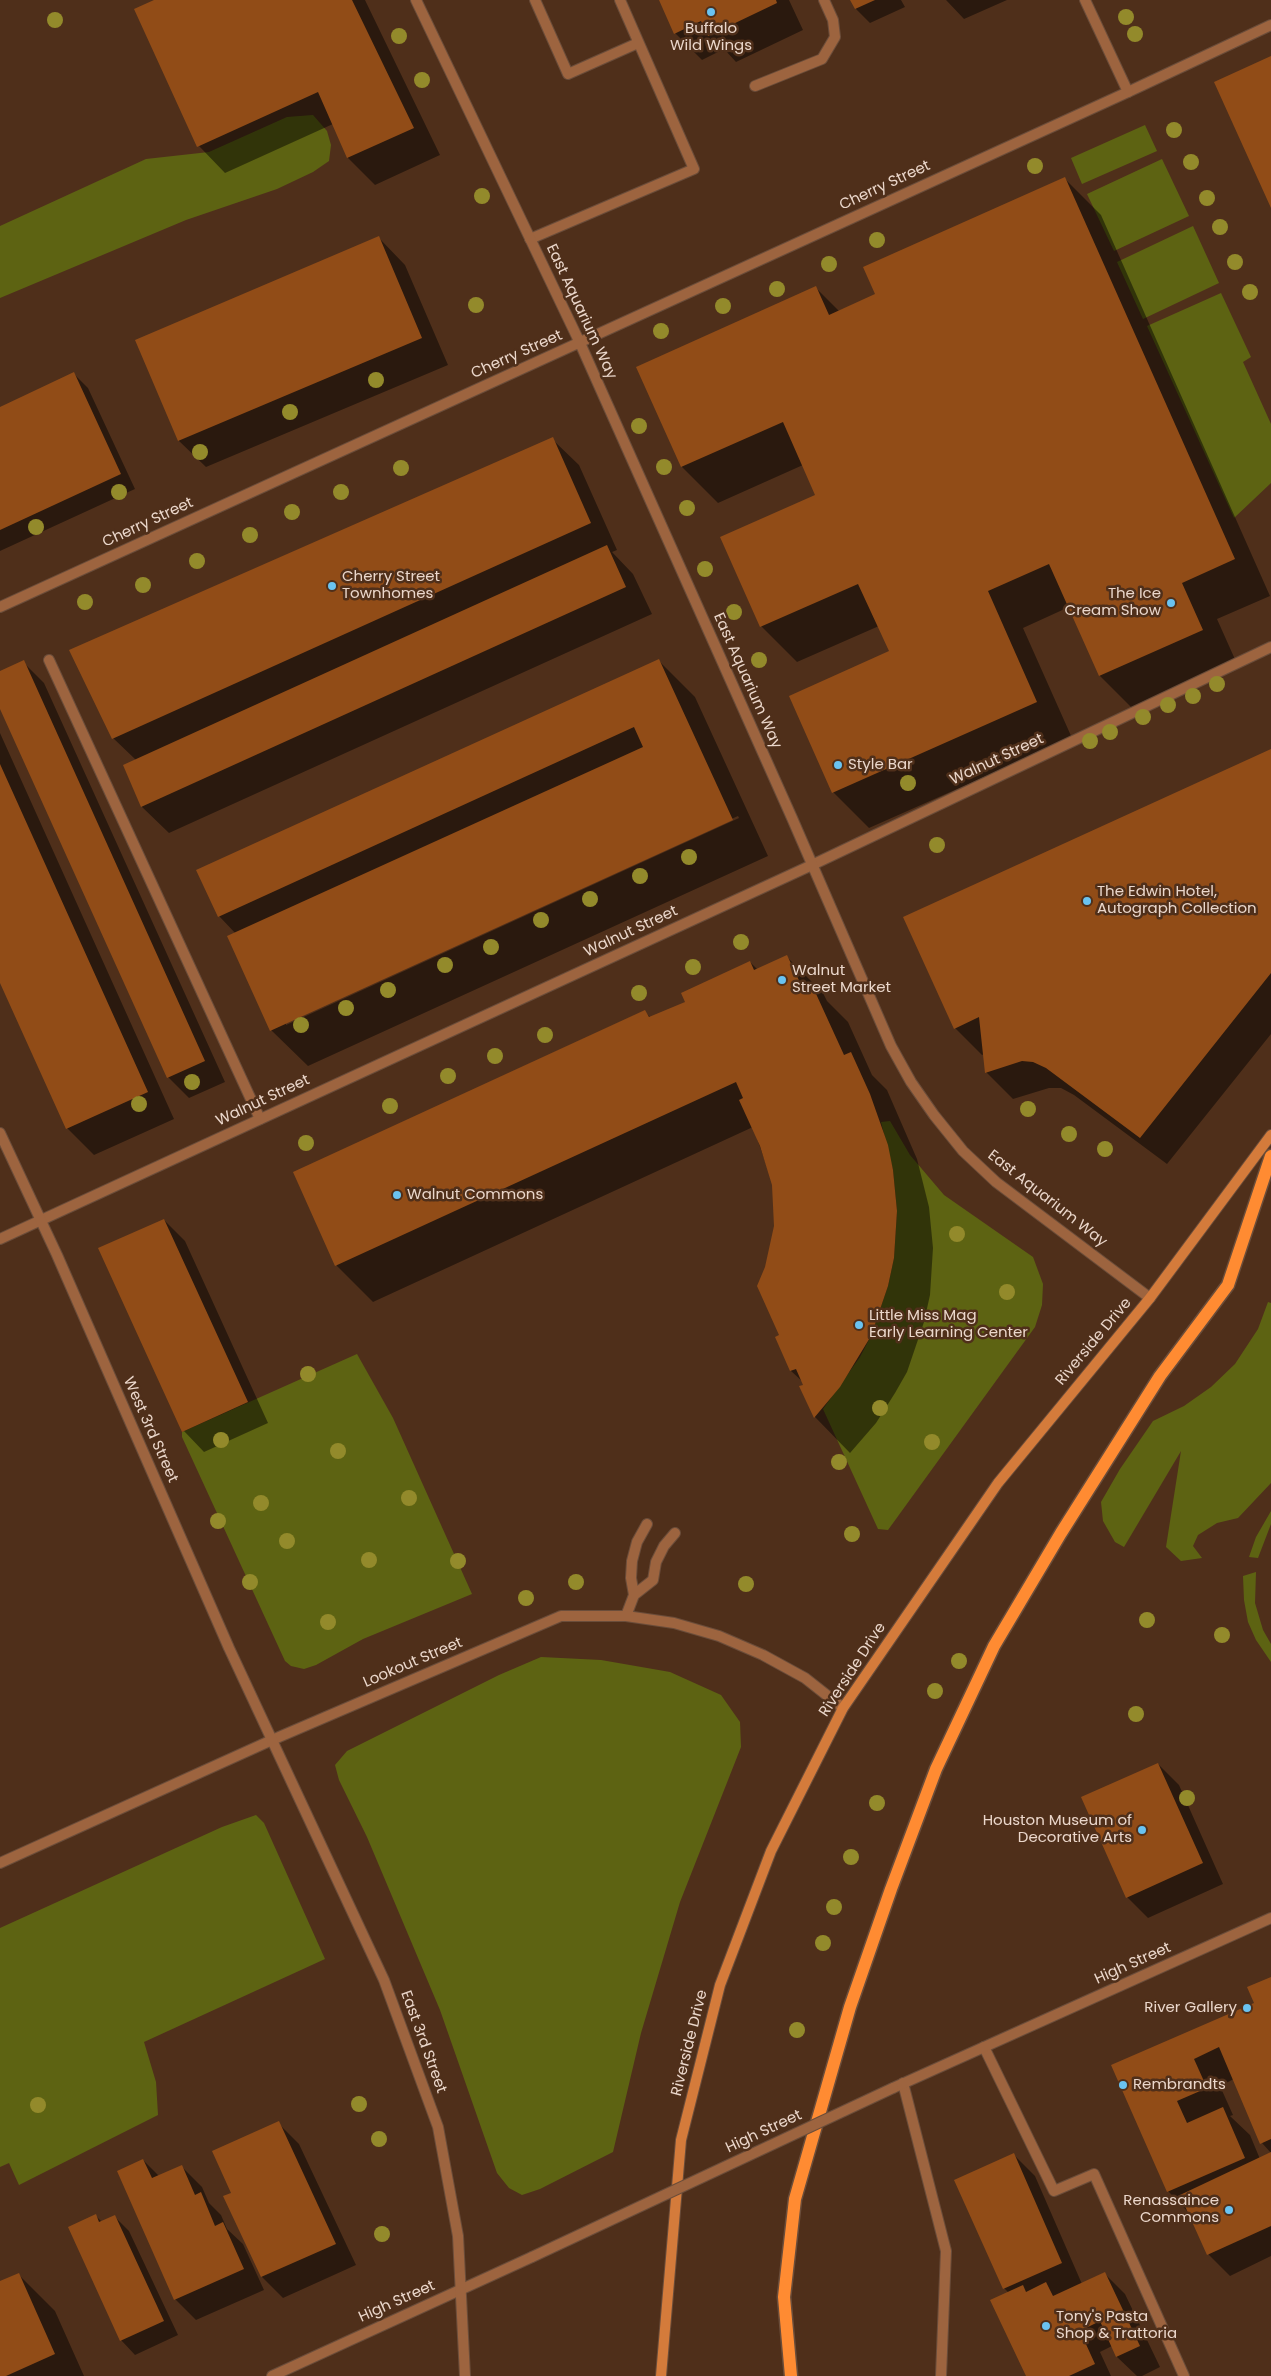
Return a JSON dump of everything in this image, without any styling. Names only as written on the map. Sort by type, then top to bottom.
[{"type":"main road","name":"Riverside Drive","points":[[661,2376],[681,2140],[720,1985],[771,1851],[843,1708],[998,1484],[1150,1298],[1271,1135]]},
{"type":"main road","points":[[791,2376],[784,2297],[795,2199],[850,2007],[890,1889],[936,1769],[994,1646],[1061,1533],[1160,1376],[1228,1285],[1271,1156]]},
{"type":"street","name":"East Aquarium Way","points":[[416,0],[580,343],[891,1046],[911,1082],[963,1151],[996,1182],[1150,1298]]},
{"type":"street","points":[[535,0],[568,74],[638,43]]},
{"type":"street","points":[[530,239],[694,169],[620,0]]},
{"type":"street","points":[[755,86],[822,59],[835,37],[833,20],[824,0]]},
{"type":"street","points":[[1086,0],[1128,92]]},
{"type":"street","name":"Cherry Street","points":[[0,607],[1128,92],[1271,24]]},
{"type":"street","name":"Walnut Street","points":[[0,1239],[812,864],[1271,646]]},
{"type":"street","points":[[49,660],[260,1119]]},
{"type":"street","name":"West 3rd Street","points":[[0,1133],[41,1220],[272,1740]]},
{"type":"street","points":[[634,1595],[631,1578],[632,1561],[637,1542],[647,1524]]},
{"type":"street","points":[[626,1616],[634,1595],[653,1580],[656,1562],[664,1546],[675,1533]]},
{"type":"street","name":"Lookout Street","points":[[0,1862],[272,1740],[561,1616],[626,1616],[674,1623],[719,1636],[764,1655],[805,1678],[843,1708]]},
{"type":"street","name":"East 3rd Street","points":[[272,1740],[384,1980],[438,2127],[458,2236],[466,2376]]},
{"type":"street","name":"High Street","points":[[272,2376],[462,2290],[898,2086],[1271,1918]]},
{"type":"street","points":[[984,2047],[1054,2192],[1094,2174],[1184,2376]]},
{"type":"street","points":[[898,2086],[946,2252],[941,2376]]},
{"type":"green space","points":[[313,115],[327,131],[331,145],[329,161],[313,172],[277,189],[186,220],[0,298],[0,226],[146,159],[209,152],[287,117]]},
{"type":"green space","points":[[1145,125],[1157,151],[1082,184],[1071,158]]},
{"type":"green space","points":[[1162,159],[1189,216],[1114,251],[1087,194]]},
{"type":"green space","points":[[1193,226],[1219,283],[1143,319],[1117,262]]},
{"type":"green space","points":[[1221,293],[1251,357],[1243,362],[1271,424],[1271,483],[1234,518],[1147,326]]},
{"type":"green space","points":[[890,1121],[910,1155],[944,1195],[1033,1257],[1043,1284],[1042,1305],[1035,1327],[888,1530],[878,1529],[823,1409],[860,1357],[871,1336],[888,1286],[894,1258],[897,1211],[893,1170],[881,1122]]},
{"type":"green space","points":[[1268,1302],[1271,1303],[1271,1483],[1238,1518],[1217,1523],[1198,1535],[1193,1546],[1202,1558],[1181,1561],[1166,1547],[1181,1451],[1124,1547],[1115,1542],[1103,1521],[1101,1502],[1120,1469],[1153,1421],[1184,1406],[1211,1387],[1235,1364],[1258,1329]]},
{"type":"green space","points":[[357,1354],[393,1418],[472,1594],[363,1639],[316,1665],[304,1669],[291,1666],[285,1661],[182,1437],[182,1432]]},
{"type":"green space","points":[[1271,1511],[1271,1524],[1258,1558],[1249,1557],[1256,1537]]},
{"type":"green space","points":[[1256,1572],[1255,1603],[1263,1630],[1271,1644],[1271,1662],[1256,1640],[1248,1622],[1244,1600],[1243,1576]]},
{"type":"green space","points":[[541,1657],[601,1660],[670,1672],[721,1695],[740,1722],[741,1747],[680,1902],[641,2033],[613,2152],[540,2189],[522,2195],[509,2188],[497,2173],[440,2010],[367,1837],[339,1780],[335,1765],[347,1751],[499,1675]]},
{"type":"green space","points":[[256,1815],[264,1823],[325,1959],[144,2042],[156,2082],[158,2115],[19,2185],[9,2163],[0,2167],[0,1928],[222,1827]]},
{"type":"building","points":[[154,0],[352,0],[414,128],[347,158],[318,92],[197,147],[134,9]]},
{"type":"building","name":"Buffalo Wild Wings","points":[[659,0],[776,0],[777,3],[708,36],[701,21],[674,34]]},
{"type":"building","points":[[850,0],[875,0],[855,9]]},
{"type":"building","points":[[1271,56],[1271,208],[1214,82]]},
{"type":"building","points":[[1065,177],[1235,559],[1182,583],[1203,630],[1099,676],[1049,564],[988,591],[1037,702],[832,793],[789,696],[889,651],[858,584],[760,627],[720,537],[815,495],[783,422],[681,467],[636,367],[816,286],[829,315],[875,294],[863,267]]},
{"type":"building","points":[[379,236],[422,338],[178,441],[135,340]]},
{"type":"building","points":[[74,372],[121,474],[0,530],[0,407]]},
{"type":"building","name":"Cherry Street Townhomes","points":[[553,437],[591,523],[112,739],[69,650]]},
{"type":"building","points":[[607,545],[626,587],[141,807],[123,765]]},
{"type":"building","points":[[659,659],[733,820],[270,1031],[227,936],[643,747],[634,727],[218,917],[196,870]]},
{"type":"building","points":[[24,660],[205,1061],[167,1078],[0,709],[0,671]]},
{"type":"building","points":[[1271,749],[1271,973],[1140,1138],[1046,1068],[1033,1062],[1022,1061],[985,1073],[979,1017],[954,1029],[903,917]]},
{"type":"building","points":[[0,764],[148,1092],[66,1129],[0,983]]},
{"type":"building","name":"Walnut Commons","points":[[787,955],[803,989],[812,985],[844,1055],[851,1052],[870,1094],[888,1145],[893,1170],[897,1211],[894,1258],[888,1286],[871,1336],[840,1387],[814,1418],[799,1386],[803,1385],[796,1369],[790,1371],[775,1337],[779,1335],[757,1286],[765,1267],[774,1226],[772,1185],[760,1146],[739,1100],[743,1098],[736,1082],[335,1266],[293,1172],[645,1010],[649,1017],[685,1002],[681,993],[750,961],[754,970]]},
{"type":"building","points":[[164,1219],[248,1402],[182,1432],[98,1248]]},
{"type":"building","name":"Houston Museum of Decorative Arts","points":[[1158,1763],[1203,1863],[1126,1898],[1081,1797]]},
{"type":"building","points":[[1271,1977],[1271,2139],[1260,2144],[1219,2047],[1194,2059],[1207,2088],[1177,2101],[1187,2123],[1223,2107],[1245,2158],[1167,2192],[1111,2065],[1254,2003],[1247,1987]]},
{"type":"building","points":[[279,2121],[336,2244],[261,2277],[223,2196],[231,2193],[212,2151]]},
{"type":"building","name":"Renassaince Commons","points":[[1271,2152],[1271,2226],[1207,2255],[1180,2195]]},
{"type":"building","points":[[1014,2153],[1062,2263],[1003,2289],[954,2180]]},
{"type":"building","points":[[143,2159],[152,2178],[182,2165],[195,2195],[201,2192],[215,2226],[223,2222],[244,2269],[174,2300],[117,2171]]},
{"type":"building","points":[[96,2214],[99,2222],[115,2215],[164,2321],[120,2341],[68,2227]]},
{"type":"building","name":"Tony's Pasta Shop & Trattoria","points":[[1105,2272],[1140,2346],[1116,2357],[1100,2321],[1080,2331],[1095,2364],[1069,2376],[1026,2376],[990,2300],[1023,2285],[1026,2292],[1046,2282],[1053,2296]]},
{"type":"building","points":[[19,2273],[55,2354],[6,2376],[0,2376],[0,2281]]},
{"type":"place","name":"Buffalo Wild Wings","points":[[711,12]]},
{"type":"place","name":"Cherry Street Townhomes","points":[[332,586]]},
{"type":"place","name":"The Ice Cream Show","points":[[1171,603]]},
{"type":"place","name":"Style Bar","points":[[838,765]]},
{"type":"place","name":"The Edwin Hotel, Autograph Collection","points":[[1087,901]]},
{"type":"place","name":"Walnut Street Market","points":[[782,980]]},
{"type":"place","name":"Walnut Commons","points":[[397,1195]]},
{"type":"place","name":"Little Miss Mag Early Learning Center","points":[[859,1325]]},
{"type":"place","name":"Houston Museum of Decorative Arts","points":[[1142,1830]]},
{"type":"place","name":"River Gallery","points":[[1247,2008]]},
{"type":"place","name":"Rembrandts","points":[[1123,2085]]},
{"type":"place","name":"Renassaince Commons","points":[[1229,2210]]},
{"type":"place","name":"Tony's Pasta Shop & Trattoria","points":[[1046,2326]]}]
